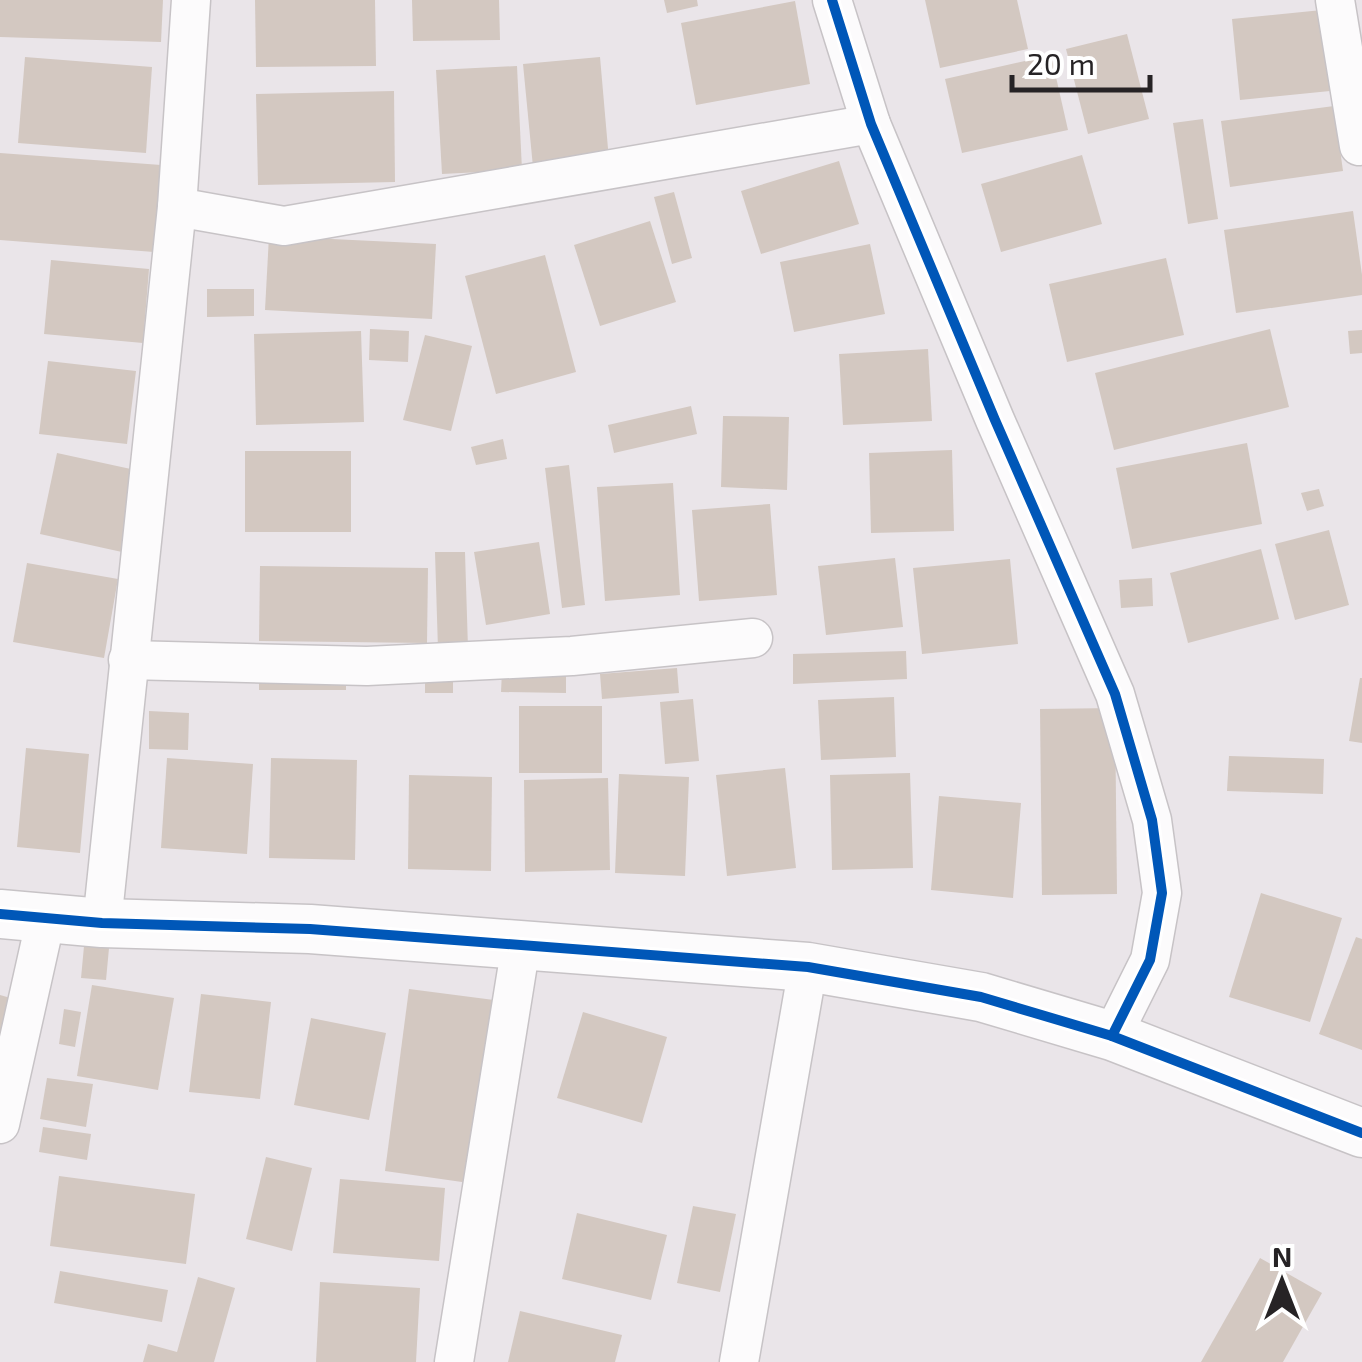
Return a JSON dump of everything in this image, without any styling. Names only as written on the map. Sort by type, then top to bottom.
[{"type":"street","points":[[102,923],[177,207],[191,0]]},
{"type":"street","points":[[832,0],[871,124],[1115,694],[1152,820],[1162,893],[1150,960],[1112,1036]]},
{"type":"street","points":[[1336,0],[1359,146]]},
{"type":"street","points":[[177,207],[284,226],[871,124]]},
{"type":"street","points":[[128,660],[367,666],[572,656],[752,638]]},
{"type":"street","points":[[0,1124],[23,916],[102,923],[310,930],[808,967],[980,998],[1112,1036],[1362,1133]]},
{"type":"street","points":[[454,1362],[521,945]]},
{"type":"street","points":[[739,1362],[808,967]]},
{"type":"building","points":[[0,0],[163,0],[161,42],[0,37]]},
{"type":"building","points":[[255,0],[375,0],[376,66],[256,67]]},
{"type":"building","points":[[412,0],[499,0],[500,40],[413,41]]},
{"type":"building","points":[[664,0],[697,0],[698,6],[667,13]]},
{"type":"building","points":[[925,0],[1017,0],[1028,49],[940,68]]},
{"type":"building","points":[[795,1],[810,84],[696,105],[681,23]]},
{"type":"building","points":[[1322,10],[1330,91],[1240,100],[1232,19]]},
{"type":"building","points":[[1127,34],[1149,119],[1088,134],[1066,49]]},
{"type":"building","points":[[1051,55],[1068,130],[962,153],[945,79]]},
{"type":"building","points":[[25,57],[152,67],[146,153],[18,143]]},
{"type":"building","points":[[600,57],[609,160],[533,167],[523,64]]},
{"type":"building","points":[[517,66],[522,170],[442,174],[436,70]]},
{"type":"building","points":[[394,91],[395,182],[258,185],[256,94]]},
{"type":"building","points":[[1334,106],[1343,171],[1230,187],[1221,121]]},
{"type":"building","points":[[1203,119],[1218,219],[1188,224],[1173,123]]},
{"type":"building","points":[[0,153],[161,165],[154,252],[0,240]]},
{"type":"building","points":[[1082,155],[1102,224],[1001,252],[981,184]]},
{"type":"building","points":[[839,161],[859,224],[761,254],[741,191]]},
{"type":"building","points":[[674,192],[692,258],[672,264],[654,197]]},
{"type":"building","points":[[1353,211],[1362,295],[1236,313],[1224,230]]},
{"type":"building","points":[[650,221],[676,302],[600,326],[574,245]]},
{"type":"building","points":[[269,236],[436,244],[432,319],[265,310]]},
{"type":"building","points":[[870,244],[885,314],[794,332],[780,262]]},
{"type":"building","points":[[545,255],[576,372],[496,394],[465,276]]},
{"type":"building","points":[[1166,258],[1184,335],[1067,362],[1049,284]]},
{"type":"building","points":[[51,260],[149,269],[143,343],[44,334]]},
{"type":"building","points":[[207,289],[254,289],[254,316],[207,317]]},
{"type":"building","points":[[370,329],[409,331],[408,362],[369,360]]},
{"type":"building","points":[[1270,329],[1289,407],[1114,450],[1095,373]]},
{"type":"building","points":[[1362,330],[1362,353],[1350,354],[1348,331]]},
{"type":"building","points":[[361,331],[364,422],[256,425],[254,334]]},
{"type":"building","points":[[425,335],[472,346],[451,431],[403,420]]},
{"type":"building","points":[[928,349],[932,421],[843,425],[839,354]]},
{"type":"building","points":[[48,361],[136,371],[127,444],[39,434]]},
{"type":"building","points":[[691,406],[697,434],[614,453],[608,425]]},
{"type":"building","points":[[723,416],[789,417],[787,490],[721,487]]},
{"type":"building","points":[[503,439],[507,459],[476,465],[471,447]]},
{"type":"building","points":[[1247,443],[1262,524],[1132,549],[1116,468]]},
{"type":"building","points":[[952,450],[954,531],[871,533],[869,453]]},
{"type":"building","points":[[245,451],[351,451],[351,532],[245,532]]},
{"type":"building","points":[[57,453],[140,471],[122,552],[40,534]]},
{"type":"building","points":[[569,465],[585,605],[562,608],[545,468]]},
{"type":"building","points":[[673,483],[680,595],[605,601],[597,487]]},
{"type":"building","points":[[1319,489],[1324,506],[1307,511],[1301,493]]},
{"type":"building","points":[[770,504],[777,595],[699,601],[692,510]]},
{"type":"building","points":[[1329,530],[1349,605],[1295,620],[1275,544]]},
{"type":"building","points":[[539,542],[550,614],[486,625],[474,552]]},
{"type":"building","points":[[1261,549],[1279,619],[1188,643],[1170,573]]},
{"type":"building","points":[[435,552],[465,552],[468,649],[438,650]]},
{"type":"building","points":[[895,558],[903,627],[826,635],[818,566]]},
{"type":"building","points":[[1010,559],[1018,644],[922,654],[913,568]]},
{"type":"building","points":[[27,563],[118,579],[104,658],[13,642]]},
{"type":"building","points":[[260,566],[428,568],[427,643],[259,641]]},
{"type":"building","points":[[1152,578],[1153,606],[1121,608],[1119,580]]},
{"type":"building","points":[[906,651],[907,679],[793,684],[793,654]]},
{"type":"building","points":[[677,668],[679,693],[602,699],[600,674]]},
{"type":"building","points":[[502,671],[566,671],[566,693],[501,692]]},
{"type":"building","points":[[259,674],[346,674],[346,690],[259,690]]},
{"type":"building","points":[[425,676],[453,676],[453,693],[425,693]]},
{"type":"building","points":[[1362,678],[1362,743],[1349,741]]},
{"type":"building","points":[[894,697],[896,757],[821,760],[818,700]]},
{"type":"building","points":[[693,699],[699,761],[665,764],[660,702]]},
{"type":"building","points":[[519,706],[602,706],[602,773],[519,773]]},
{"type":"building","points":[[1115,708],[1117,894],[1042,895],[1040,709]]},
{"type":"building","points":[[149,711],[189,713],[188,750],[149,749]]},
{"type":"building","points":[[26,748],[89,754],[80,853],[17,847]]},
{"type":"building","points":[[1229,756],[1324,759],[1323,794],[1227,791]]},
{"type":"building","points":[[167,758],[253,764],[247,854],[161,848]]},
{"type":"building","points":[[271,758],[357,760],[355,860],[269,858]]},
{"type":"building","points":[[785,768],[796,868],[727,876],[716,775]]},
{"type":"building","points":[[910,773],[913,868],[832,870],[830,775]]},
{"type":"building","points":[[619,774],[689,777],[685,876],[615,873]]},
{"type":"building","points":[[409,775],[492,777],[491,871],[408,869]]},
{"type":"building","points":[[608,778],[610,870],[525,872],[524,780]]},
{"type":"building","points":[[939,796],[1021,803],[1013,898],[931,890]]},
{"type":"building","points":[[1261,893],[1342,918],[1310,1022],[1229,997]]},
{"type":"building","points":[[1356,937],[1362,939],[1362,1050],[1319,1034]]},
{"type":"building","points":[[84,946],[109,948],[106,980],[81,978]]},
{"type":"building","points":[[92,985],[174,998],[158,1090],[77,1076]]},
{"type":"building","points":[[409,989],[494,1000],[469,1183],[385,1171]]},
{"type":"building","points":[[201,994],[271,1002],[260,1099],[189,1092]]},
{"type":"building","points":[[0,995],[14,999],[0,1047]]},
{"type":"building","points":[[64,1009],[81,1012],[75,1047],[59,1044]]},
{"type":"building","points":[[583,1012],[667,1037],[642,1123],[557,1098]]},
{"type":"building","points":[[311,1018],[386,1033],[369,1120],[294,1105]]},
{"type":"building","points":[[47,1078],[93,1084],[86,1127],[40,1119]]},
{"type":"building","points":[[43,1127],[91,1134],[87,1160],[39,1152]]},
{"type":"building","points":[[266,1157],[312,1168],[292,1251],[246,1239]]},
{"type":"building","points":[[59,1176],[195,1194],[186,1264],[50,1246]]},
{"type":"building","points":[[340,1179],[445,1188],[439,1261],[333,1253]]},
{"type":"building","points":[[693,1206],[736,1214],[720,1292],[677,1283]]},
{"type":"building","points":[[577,1213],[667,1235],[651,1300],[562,1279]]},
{"type":"building","points":[[1260,1258],[1322,1293],[1283,1362],[1201,1362]]},
{"type":"building","points":[[60,1271],[168,1290],[162,1322],[54,1303]]},
{"type":"building","points":[[198,1277],[235,1288],[214,1362],[143,1362],[148,1344],[177,1352]]},
{"type":"building","points":[[320,1282],[420,1288],[416,1362],[316,1362]]},
{"type":"building","points":[[520,1311],[622,1335],[615,1362],[508,1362]]},
{"type":"cycle path","points":[[832,0],[871,124],[1115,694],[1152,820],[1162,893],[1150,960],[1112,1036]]},
{"type":"cycle path","points":[[0,914],[102,923],[310,929],[808,967],[981,997],[1112,1036],[1362,1133]]}]
